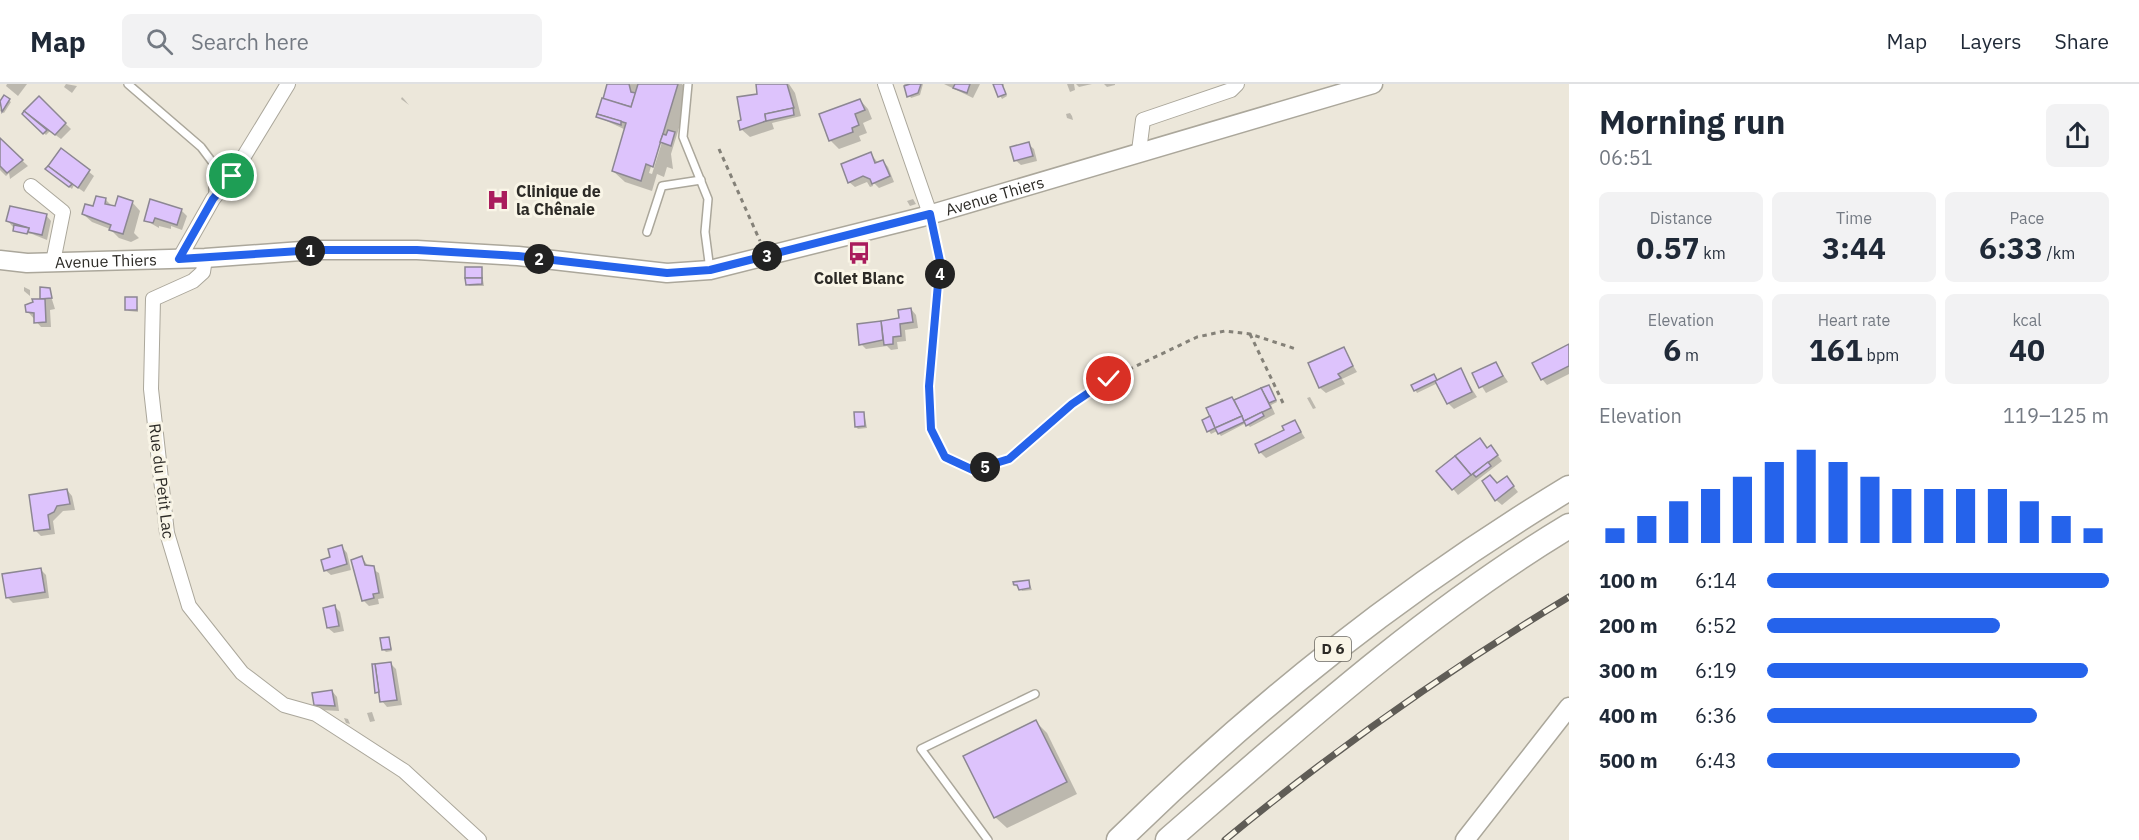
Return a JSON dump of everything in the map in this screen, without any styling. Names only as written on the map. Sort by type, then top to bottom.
[{"type":"highway","name":"D 6","points":[[1119,840],[1234,732],[1323,657],[1416,586],[1569,488]]},
{"type":"highway","name":"D 6","points":[[1168,840],[1373,663],[1527,551],[1569,526]]},
{"type":"main road","name":"Avenue Thiers","points":[[0,260],[53,262],[179,259],[315,250],[417,250],[518,256],[667,273],[710,270],[930,214],[1373,84]]},
{"type":"main road","points":[[1465,840],[1569,707]]},
{"type":"street","points":[[179,259],[213,199],[232,176],[288,84]]},
{"type":"street","points":[[885,84],[930,214]]},
{"type":"street","points":[[1138,152],[1143,120],[1232,90],[1237,84]]},
{"type":"street","points":[[31,186],[63,212],[53,262]]},
{"type":"street","name":"Rue du Petit Lac","points":[[205,258],[203,272],[193,281],[153,299],[151,389],[167,533],[189,606],[242,673],[284,705],[316,714],[404,771],[479,840]]},
{"type":"lane","points":[[128,84],[201,147],[213,164],[213,199]]},
{"type":"lane","points":[[688,84],[683,137],[708,199],[705,232],[710,270]]},
{"type":"lane","points":[[647,232],[662,186],[701,180]]},
{"type":"lane","points":[[988,840],[921,749],[1035,694]]},
{"type":"path","points":[[719,149],[767,256]]},
{"type":"path","points":[[930,214],[940,261],[929,386],[931,429],[945,457],[973,470],[1009,459],[1072,404],[1109,379],[1197,337],[1225,331],[1250,334],[1296,349]]},
{"type":"path","points":[[1250,334],[1283,404]]},
{"type":"building","points":[[607,84],[629,84],[631,92],[636,93],[631,107],[603,99]]},
{"type":"building","points":[[638,84],[678,84],[653,167],[646,164],[641,181],[612,171],[626,123],[597,114],[602,98],[631,107]]},
{"type":"building","points":[[756,84],[787,84],[794,108],[765,114],[766,121],[740,130],[738,121],[741,120],[737,97],[757,94]]},
{"type":"building","points":[[921,84],[918,93],[907,97],[904,86]]},
{"type":"building","points":[[955,84],[970,84],[967,93],[953,88]]},
{"type":"building","points":[[993,84],[1002,84],[1006,94],[998,97]]},
{"type":"building","points":[[4,95],[10,99],[2,112],[0,101]]},
{"type":"building","points":[[39,96],[66,123],[55,135],[24,111]]},
{"type":"building","points":[[860,99],[865,110],[855,114],[859,125],[852,128],[853,132],[829,141],[819,114]]},
{"type":"building","points":[[793,108],[794,115],[766,121],[765,114]]},
{"type":"building","points":[[24,111],[47,130],[43,134],[22,114]]},
{"type":"building","points":[[597,114],[621,121],[621,125],[596,117]]},
{"type":"building","points":[[668,130],[675,132],[671,146],[660,142],[663,134],[666,135]]},
{"type":"building","points":[[0,138],[23,160],[7,173],[0,166]]},
{"type":"building","points":[[1029,142],[1033,156],[1014,161],[1010,147]]},
{"type":"building","points":[[61,148],[90,170],[78,188],[48,166]]},
{"type":"building","points":[[871,152],[875,163],[883,160],[890,176],[872,184],[870,179],[863,176],[848,183],[841,164]]},
{"type":"building","points":[[48,166],[72,184],[69,187],[45,169]]},
{"type":"building","points":[[96,196],[106,198],[105,204],[115,206],[118,196],[133,201],[123,234],[109,230],[111,225],[82,214],[85,204],[93,206]]},
{"type":"building","points":[[150,199],[182,209],[177,225],[155,218],[153,223],[144,221]]},
{"type":"building","points":[[10,206],[47,214],[42,235],[28,232],[29,228],[6,221]]},
{"type":"building","points":[[14,225],[29,228],[27,234],[13,231]]},
{"type":"building","points":[[465,267],[482,267],[482,278],[465,278]]},
{"type":"building","points":[[465,278],[482,278],[482,284],[466,285]]},
{"type":"building","points":[[40,287],[50,288],[52,298],[40,299]]},
{"type":"building","points":[[125,297],[137,297],[137,310],[125,310]]},
{"type":"building","points":[[32,299],[45,299],[46,322],[34,323],[34,313],[26,312],[25,305],[33,302]]},
{"type":"building","points":[[911,308],[913,322],[900,324],[901,336],[893,337],[893,344],[884,345],[881,321],[899,318],[898,310]]},
{"type":"building","points":[[881,321],[883,340],[859,345],[857,324]]},
{"type":"building","points":[[1569,344],[1569,366],[1541,380],[1532,363]]},
{"type":"building","points":[[1344,347],[1353,366],[1338,374],[1341,378],[1319,388],[1308,363]]},
{"type":"building","points":[[1496,362],[1503,376],[1479,388],[1472,373]]},
{"type":"building","points":[[1461,368],[1472,392],[1447,404],[1435,381]]},
{"type":"building","points":[[1434,374],[1437,380],[1414,391],[1411,385]]},
{"type":"building","points":[[1269,385],[1276,400],[1269,403],[1261,388]]},
{"type":"building","points":[[1261,388],[1271,408],[1244,421],[1234,400]]},
{"type":"building","points":[[1232,397],[1242,416],[1215,428],[1206,408]]},
{"type":"building","points":[[854,412],[864,412],[865,426],[855,427]]},
{"type":"building","points":[[1262,412],[1264,416],[1246,426],[1244,421]]},
{"type":"building","points":[[1210,416],[1215,428],[1207,432],[1202,420]]},
{"type":"building","points":[[1242,416],[1244,422],[1218,434],[1215,428]]},
{"type":"building","points":[[1295,420],[1301,432],[1259,453],[1255,444],[1284,430],[1282,426]]},
{"type":"building","points":[[1480,438],[1487,448],[1491,445],[1498,455],[1471,475],[1455,456]]},
{"type":"building","points":[[1455,456],[1471,475],[1452,490],[1436,471]]},
{"type":"building","points":[[1488,462],[1491,466],[1476,477],[1473,474]]},
{"type":"building","points":[[1490,475],[1497,483],[1507,476],[1514,486],[1495,501],[1482,481]]},
{"type":"building","points":[[67,489],[70,504],[57,506],[54,512],[48,515],[50,529],[34,531],[29,495]]},
{"type":"building","points":[[342,545],[347,564],[324,571],[321,560],[330,557],[328,549]]},
{"type":"building","points":[[362,556],[365,565],[374,566],[379,593],[373,594],[374,598],[362,601],[351,560]]},
{"type":"building","points":[[41,568],[45,592],[6,598],[2,574]]},
{"type":"building","points":[[1029,580],[1030,588],[1019,590],[1013,582]]},
{"type":"building","points":[[335,605],[339,626],[327,628],[323,608]]},
{"type":"building","points":[[389,637],[391,649],[382,650],[380,638]]},
{"type":"building","points":[[391,662],[397,700],[380,702],[375,664]]},
{"type":"building","points":[[372,664],[375,664],[379,692],[375,693]]},
{"type":"building","points":[[332,690],[335,706],[314,705],[312,693]]},
{"type":"building","points":[[1036,720],[1067,782],[994,818],[963,756]]},
{"type":"railway","points":[[1225,840],[1308,774],[1392,712],[1569,597]]},
{"type":"place","name":"Clinique de la Chênaie","points":[[498,200]]},
{"type":"place","name":"Collet Blanc","points":[[859,253]]},
{"type":"route","points":[[232,176],[213,199],[179,259],[315,250],[417,250],[518,256],[667,273],[710,270],[930,214],[940,261],[929,386],[931,429],[945,457],[973,470],[1009,459],[1072,404],[1109,379]]}]
